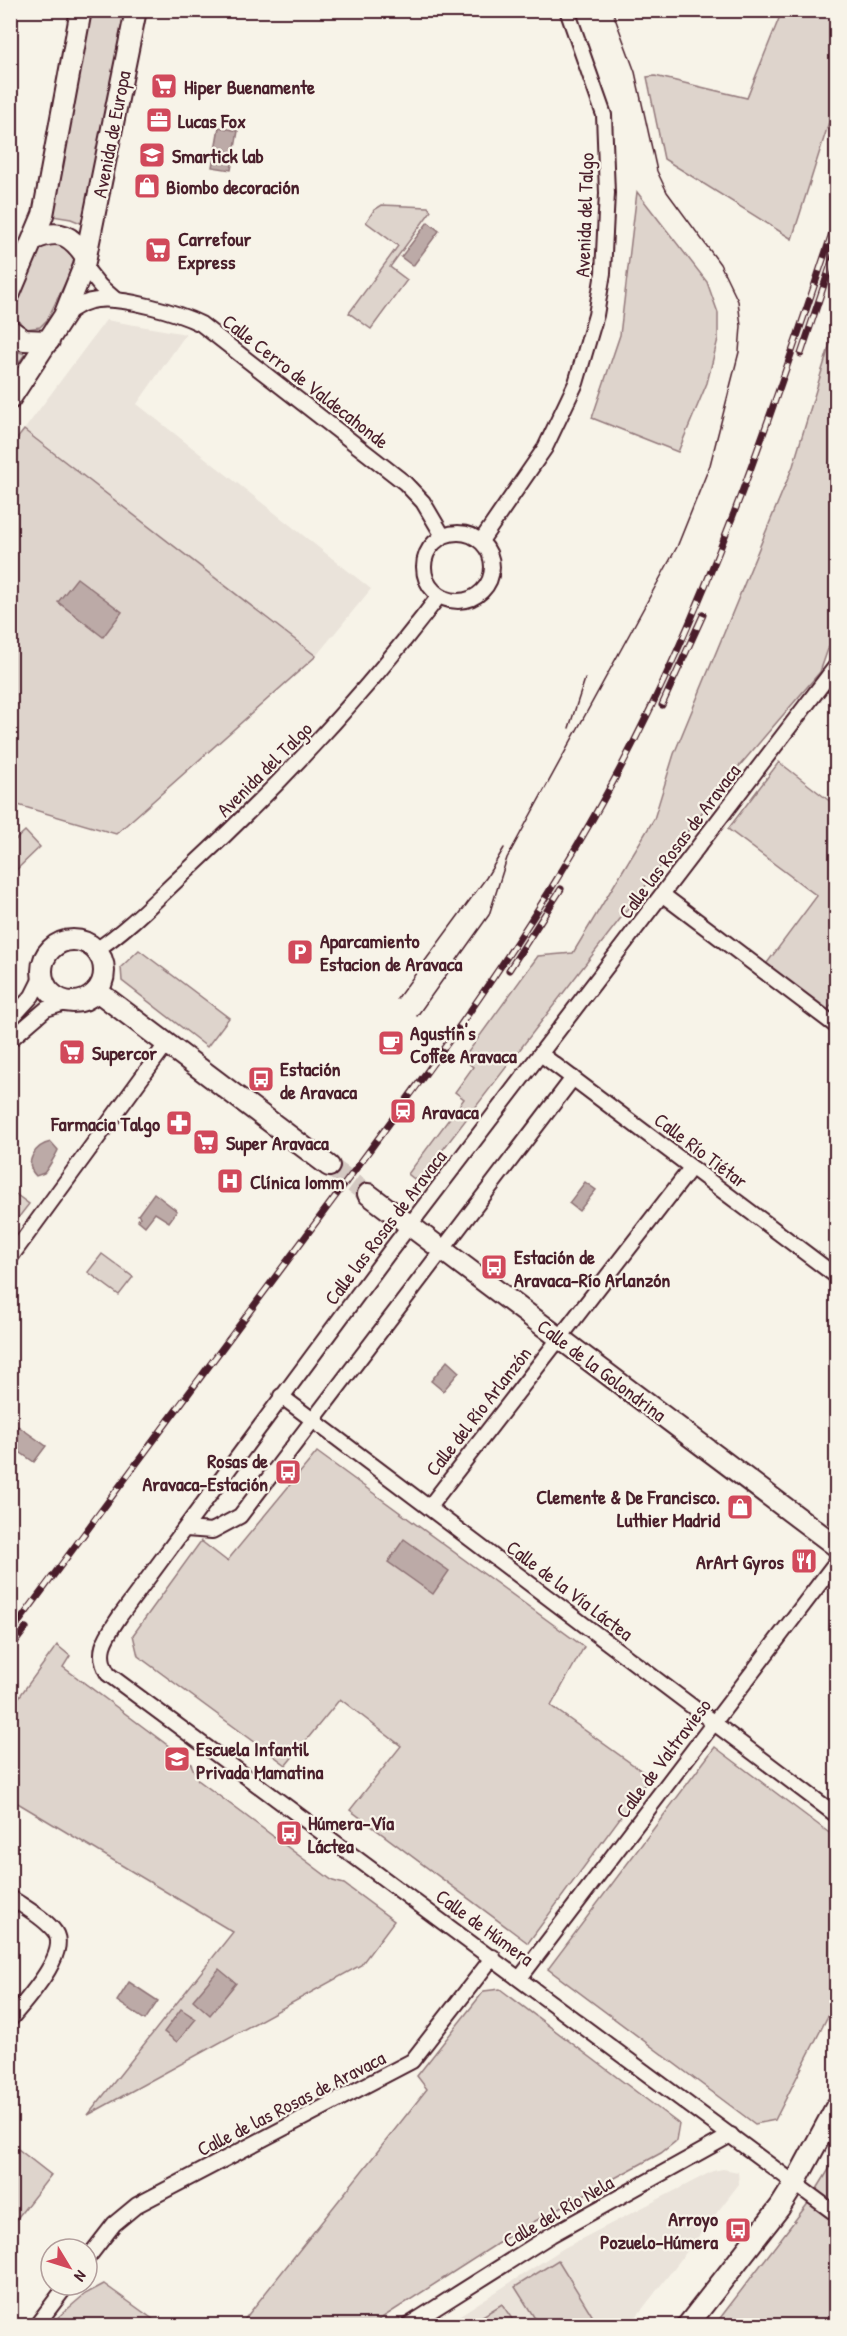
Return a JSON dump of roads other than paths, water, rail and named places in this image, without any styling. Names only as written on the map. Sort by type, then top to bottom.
[{"type":"street","points":[[10,293],[43,215],[81,10]]},
{"type":"street","name":"Avenida de Europa","points":[[10,399],[64,316],[85,261],[136,10]]},
{"type":"street","name":"Avenida del Talgo","points":[[481,541],[545,447],[576,383],[596,315],[603,273],[607,193],[604,115],[567,10]]},
{"type":"street","points":[[35,238],[55,233],[75,240],[100,286],[116,300]]},
{"type":"street","name":"Calle Cerro de Valdecahonde","points":[[64,316],[82,303],[116,300],[188,318],[201,324],[405,483],[423,502],[443,536]]},
{"type":"street","points":[[10,330],[24,340],[49,341]]},
{"type":"street","points":[[463,533],[481,541],[492,560],[493,570],[484,590],[467,600],[457,602],[439,596],[426,580],[424,560],[428,550],[443,536],[463,533]]},
{"type":"street","name":"Avenida del Talgo","points":[[96,950],[139,915],[267,795],[364,691],[439,596]]},
{"type":"street","name":"Calle las Rosas de Aravaca","points":[[108,1674],[101,1658],[104,1641],[281,1396],[836,670]]},
{"type":"street","points":[[663,895],[837,1026]]},
{"type":"street","points":[[10,1020],[32,996],[42,976],[46,956],[62,942],[83,942],[96,950],[104,971],[97,991],[85,999],[46,1009],[10,1040]]},
{"type":"street","points":[[42,976],[51,993],[68,1002]]},
{"type":"street","points":[[97,991],[329,1166]]},
{"type":"street","points":[[10,1258],[167,1044]]},
{"type":"street","name":"Calle Río Tiétar","points":[[542,1055],[837,1276]]},
{"type":"street","points":[[186,1529],[212,1531],[240,1515],[573,1078]]},
{"type":"street","name":"Calle del Río Arlanzón","points":[[429,1507],[691,1167]]},
{"type":"street","name":"Calle de la Golondrina","points":[[368,1194],[837,1546]]},
{"type":"street","name":"Calle de la Vía Láctea","points":[[281,1396],[713,1724],[837,1815]]},
{"type":"street","name":"Calle de Valtravieso","points":[[520,1978],[837,1562]]},
{"type":"street","name":"Calle de Húmera","points":[[108,1674],[837,2214]]},
{"type":"street","points":[[10,1897],[49,1926],[59,1941],[58,1954],[50,1967],[10,2020]]},
{"type":"street","name":"Calle de las Rosas de Aravaca","points":[[99,2243],[114,2224],[137,2205],[412,2061],[493,1958]]},
{"type":"street","points":[[687,2325],[795,2183],[837,2107]]},
{"type":"street","name":"Calle del Río Nela","points":[[407,2325],[551,2235],[731,2135]]},
{"type":"street","points":[[36,2325],[58,2297]]},
{"type":"tunnel","points":[[329,1166],[368,1194]]},
{"type":"tram line","points":[[417,1016],[489,915],[507,858],[677,547],[710,465],[739,352],[741,326],[738,301],[720,264],[667,192],[657,171],[635,72],[612,10]]},
{"type":"tram line","points":[[569,728],[585,679]]},
{"type":"tram line","points":[[397,999],[486,878],[504,848]]},
{"type":"railway","points":[[10,1634],[435,1061],[510,952],[580,840],[648,715],[709,577],[763,436],[836,221]]},
{"type":"railway","points":[[801,354],[836,249]]},
{"type":"railway","points":[[662,705],[703,615]]},
{"type":"railway","points":[[509,970],[561,889]]},
{"type":"railway","points":[[10,1649],[26,1628]]},
{"type":"place","name":"Hiper Buenamente","points":[[164,86]]},
{"type":"place","name":"Lucas Fox","points":[[159,120]]},
{"type":"place","name":"Smartick lab","points":[[152,155]]},
{"type":"place","name":"Biombo decoración","points":[[147,186]]},
{"type":"place","name":"Carrefour Express","points":[[158,250]]},
{"type":"place","name":"Aparcamiento Estacion de Aravaca","points":[[300,952]]},
{"type":"place","name":"Agustín's Coffee Aravaca","points":[[391,1043]]},
{"type":"place","name":"Supercor","points":[[72,1052]]},
{"type":"place","name":"Estación de Aravaca","points":[[261,1079]]},
{"type":"place","name":"Aravaca","points":[[403,1111]]},
{"type":"place","name":"Farmacia Talgo","points":[[179,1123]]},
{"type":"place","name":"Super Aravaca","points":[[206,1142]]},
{"type":"place","name":"Clínica Iomm","points":[[230,1181]]},
{"type":"place","name":"Estación de Aravaca-Río Arlanzón","points":[[494,1267]]},
{"type":"place","name":"Rosas de Aravaca-Estación","points":[[288,1472]]},
{"type":"place","name":"Clemente & De Francisco. Luthier Madrid","points":[[740,1507]]},
{"type":"place","name":"ArArt Gyros","points":[[804,1561]]},
{"type":"place","name":"Escuela Infantil Privada Mamatina","points":[[177,1759]]},
{"type":"place","name":"Húmera-Vía Láctea","points":[[289,1833]]},
{"type":"place","name":"Arroyo Pozuelo-Húmera","points":[[738,2230]]}]
